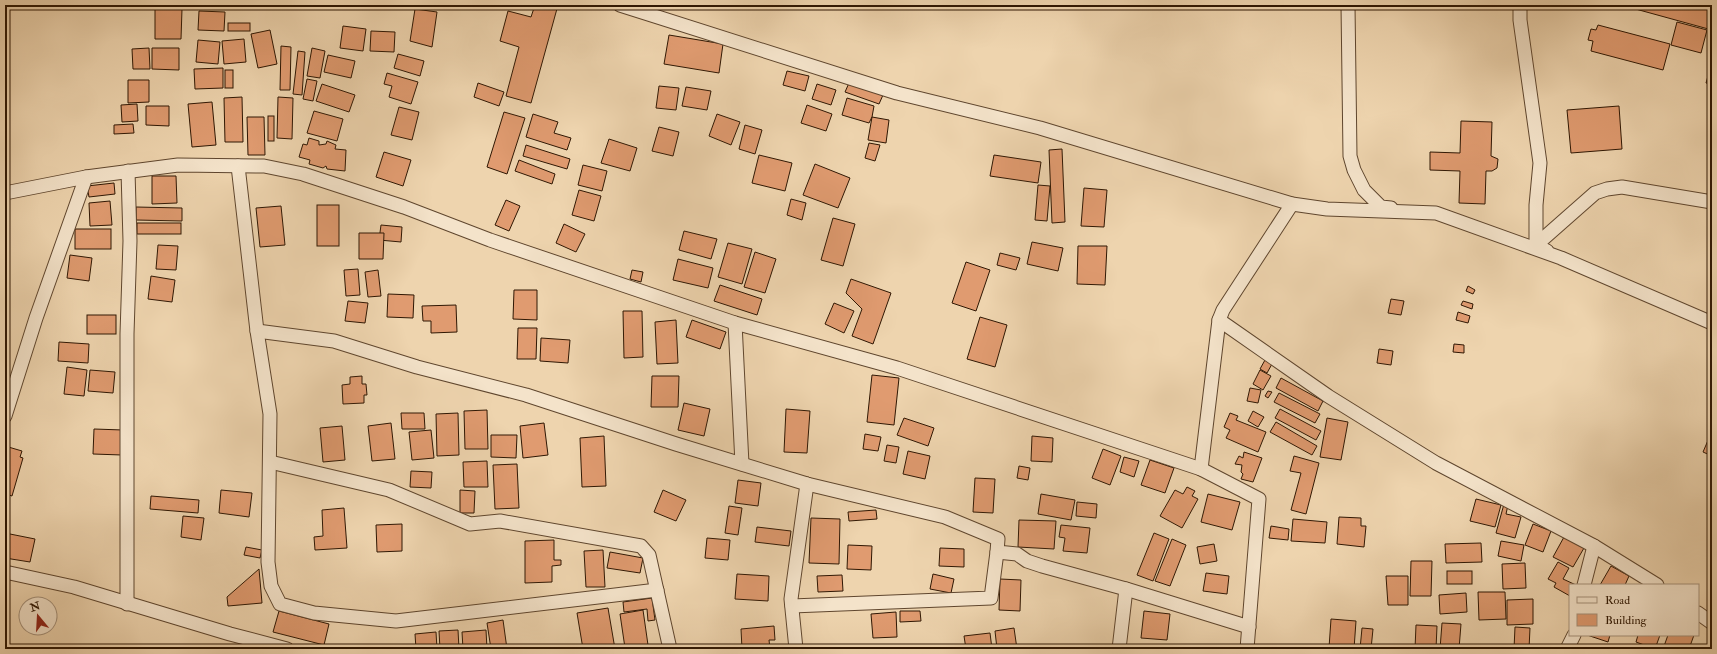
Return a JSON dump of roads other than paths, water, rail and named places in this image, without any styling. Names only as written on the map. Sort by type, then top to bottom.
[{"type":"street","points":[[620,5],[897,93],[1040,128],[1292,204],[1327,209],[1436,213]]},
{"type":"street","points":[[1348,5],[1350,156],[1354,170],[1364,190],[1382,208],[1436,213],[1560,258],[1712,323]]},
{"type":"street","points":[[1520,5],[1520,20],[1540,163],[1536,204],[1536,245]]},
{"type":"street","points":[[6,191],[86,177],[178,165],[264,166],[287,171],[404,207],[490,240],[734,323],[897,368],[1201,468],[1259,499],[1247,649]]},
{"type":"street","points":[[238,166],[257,331],[270,414],[268,562],[272,586],[280,604],[314,614],[396,621],[657,590]]},
{"type":"street","points":[[127,604],[127,334],[130,241],[128,171]]},
{"type":"street","points":[[5,416],[36,318],[86,177]]},
{"type":"street","points":[[1536,245],[1596,193],[1607,189],[1622,187],[1712,202]]},
{"type":"street","points":[[1201,468],[1219,320],[1223,310],[1292,204]]},
{"type":"street","points":[[1536,245],[1560,258]]},
{"type":"street","points":[[1219,320],[1328,396],[1436,462],[1594,546],[1655,584]]},
{"type":"street","points":[[734,323],[742,464]]},
{"type":"street","points":[[257,331],[334,341],[417,367],[526,395],[676,444],[807,484],[945,517],[998,539],[991,598],[792,606]]},
{"type":"street","points":[[270,462],[389,490],[470,524],[500,521],[641,546],[649,555],[670,649]]},
{"type":"street","points":[[796,649],[791,599],[807,484]]},
{"type":"street","points":[[1584,584],[1594,546]]},
{"type":"street","points":[[997,552],[1017,554],[1028,561],[1042,566],[1126,589],[1249,627]]},
{"type":"street","points":[[5,572],[74,587],[127,604],[287,649]]},
{"type":"street","points":[[1119,649],[1126,589]]},
{"type":"street","points":[[1699,614],[1712,623]]},
{"type":"street","points":[[1567,649],[1574,636]]}]
